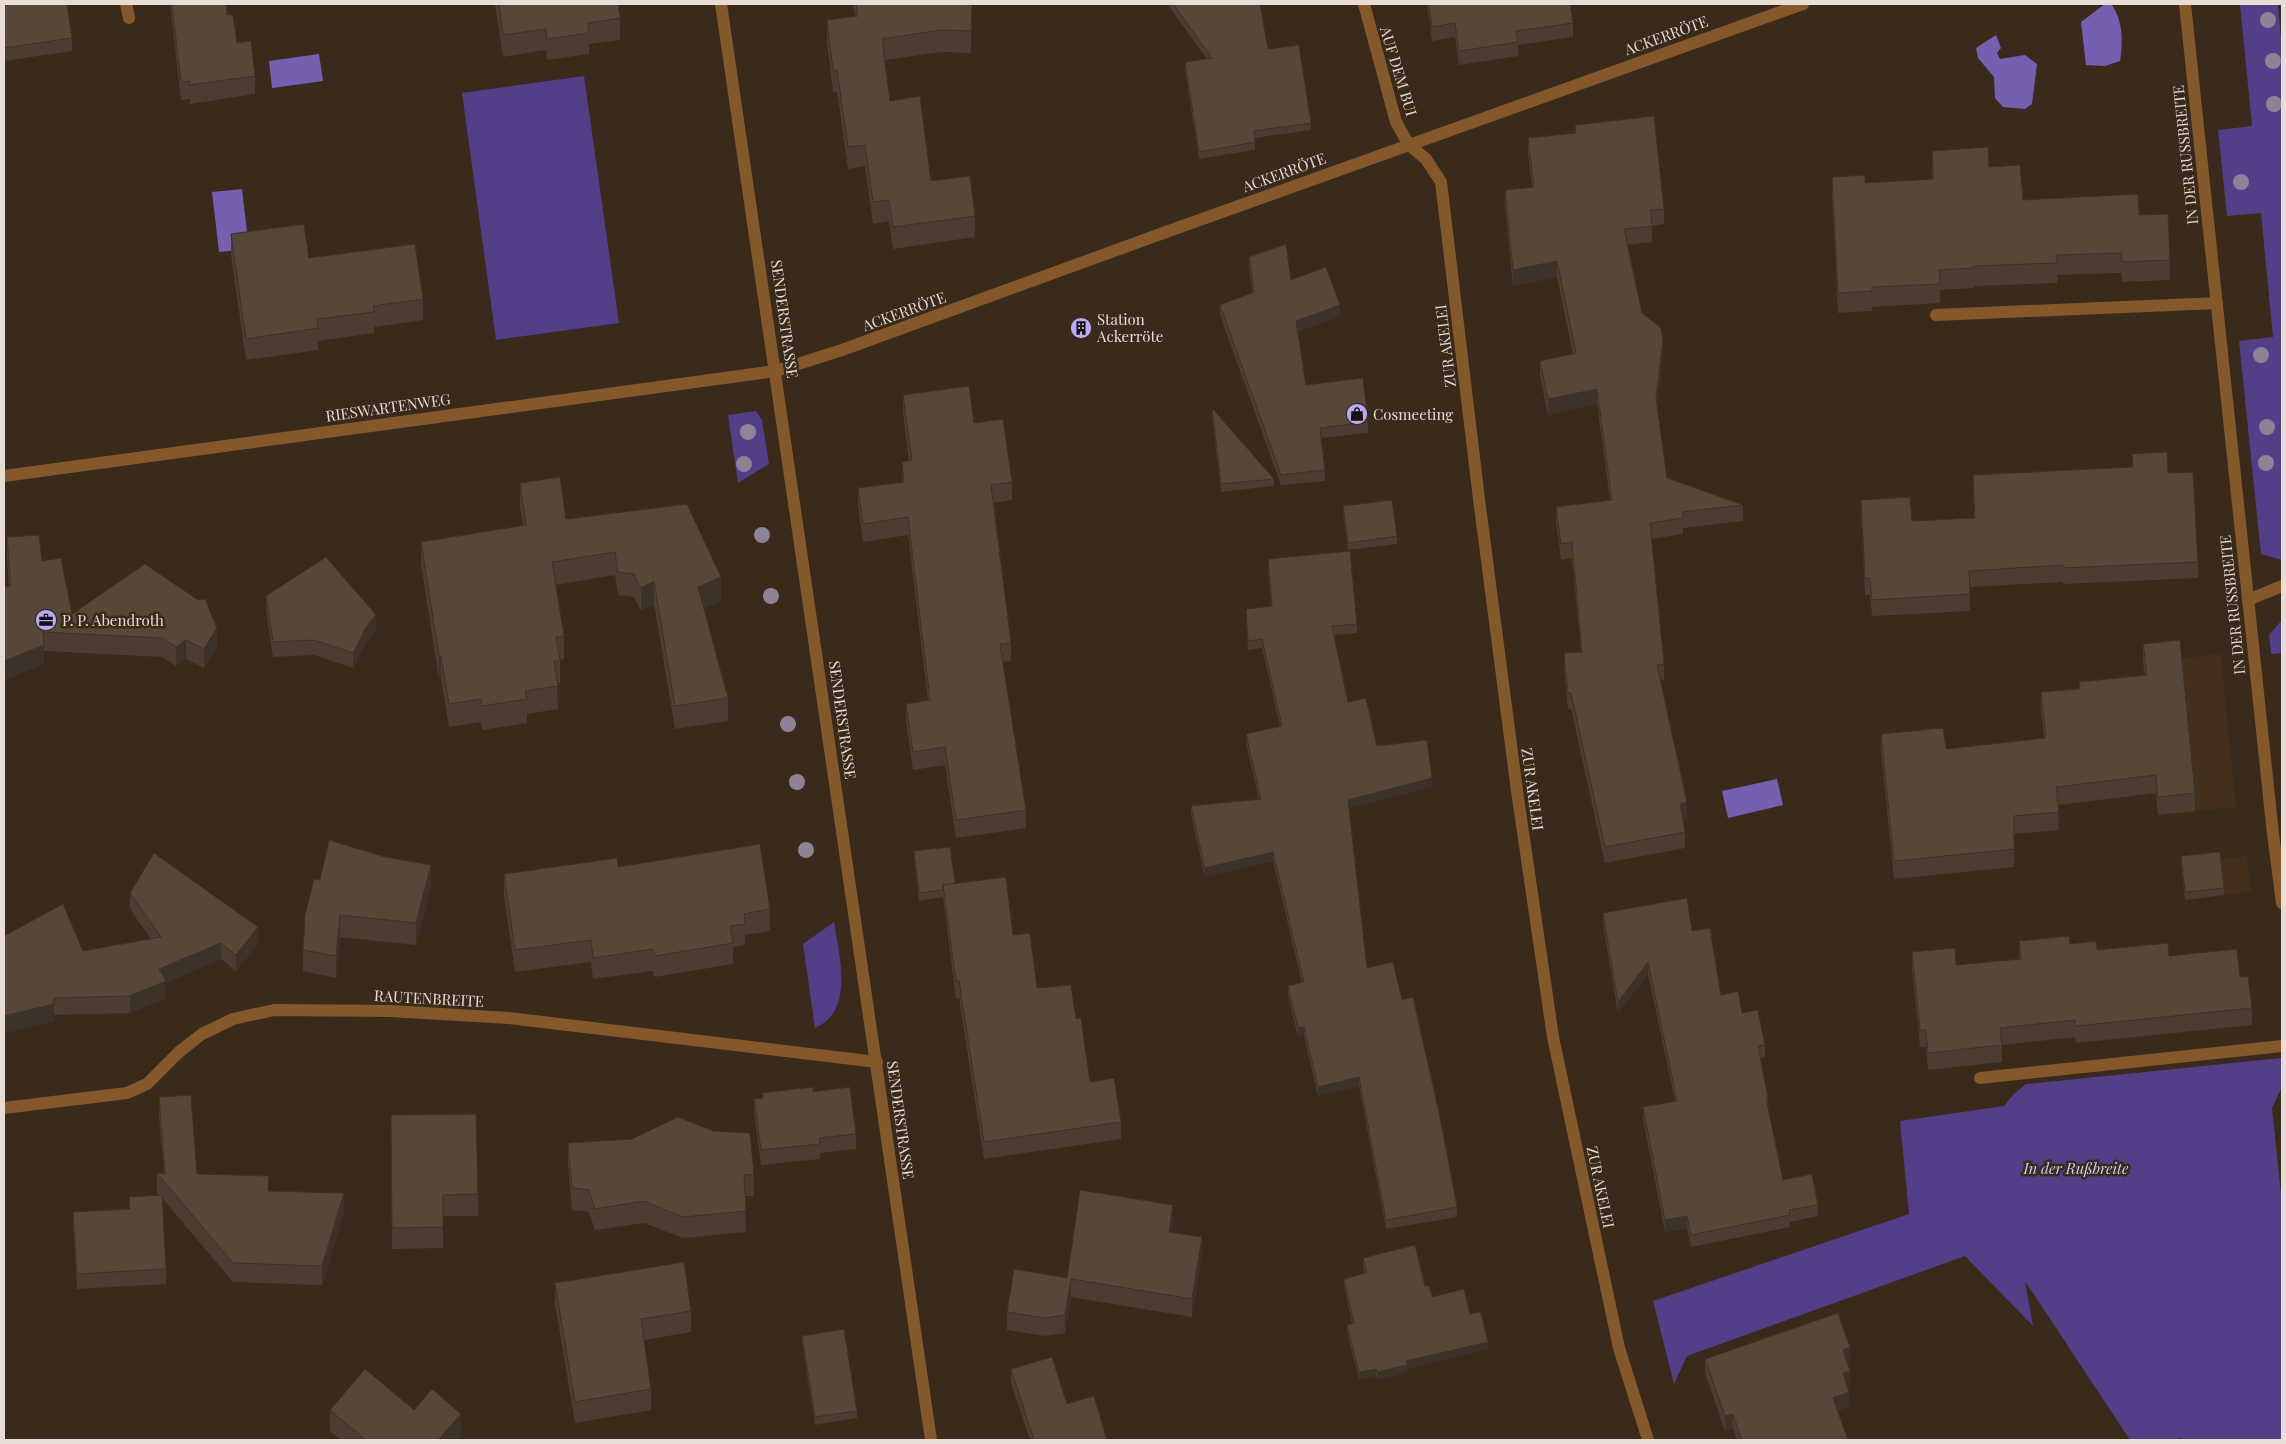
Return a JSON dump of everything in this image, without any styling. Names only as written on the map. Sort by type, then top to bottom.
[{"type":"street","points":[[126,4],[129,18]]},
{"type":"street","name":"SENDERSTRASSE","points":[[721,4],[931,1440]]},
{"type":"street","name":"AUF DEM BUI","points":[[1364,4],[1396,122],[1409,145]]},
{"type":"street","name":"ACKERRÖTE","points":[[776,370],[842,350],[1803,4]]},
{"type":"street","name":"IN DER RUSSBREITE","points":[[2185,4],[2282,903]]},
{"type":"street","name":"ZUR AKELEI","points":[[1409,145],[1426,160],[1442,182],[1479,499],[1517,791],[1552,1027],[1619,1348],[1648,1440]]},
{"type":"street","points":[[1936,315],[2217,303]]},
{"type":"street","name":"RIESWARTENWEG","points":[[4,476],[776,370]]},
{"type":"street","points":[[2248,600],[2282,586]]},
{"type":"street","name":"RAUTENBREITE","points":[[4,1108],[127,1093],[147,1084],[179,1052],[202,1034],[234,1019],[274,1010],[390,1011],[509,1018],[877,1062]]},
{"type":"street","points":[[1980,1078],[2282,1046]]},
{"type":"shaded area","points":[[2105,4],[2111,4],[2120,24],[2122,46],[2120,61],[2105,66],[2086,65],[2081,22]]},
{"type":"shaded area","points":[[1996,35],[2001,48],[1997,53],[2000,59],[2025,55],[2037,64],[2032,104],[2025,109],[2003,107],[1995,98],[1994,77],[1978,58],[1976,48]]},
{"type":"shaded area","points":[[319,54],[323,81],[272,88],[269,61]]},
{"type":"shaded area","points":[[242,189],[249,249],[219,252],[212,192]]},
{"type":"shaded area","points":[[2221,654],[2236,807],[2158,815],[2143,662]]},
{"type":"shaded area","points":[[1777,779],[1783,805],[1728,818],[1722,791]]},
{"type":"shaded area","points":[[2247,856],[2251,892],[2185,900],[2181,864]]},
{"type":"green space","points":[[2240,4],[2278,4],[2282,50],[2282,560],[2261,554],[2239,341],[2273,337],[2261,213],[2227,216],[2218,130],[2252,126]]},
{"type":"green space","points":[[584,76],[619,323],[496,340],[462,93]]},
{"type":"green space","points":[[756,411],[762,420],[769,464],[738,483],[728,415]]},
{"type":"green space","points":[[2282,620],[2282,653],[2271,654],[2269,635]]},
{"type":"green space","points":[[834,922],[841,966],[840,996],[836,1009],[828,1020],[815,1028],[803,944]]},
{"type":"green space","name":"In der Rußbreite","points":[[2282,1058],[2282,1087],[2272,1108],[2282,1203],[2282,1440],[2182,1440],[2181,1438],[2170,1440],[2130,1440],[2025,1281],[2033,1326],[1965,1256],[1687,1356],[1674,1384],[1653,1301],[1909,1214],[1900,1121],[2004,1106],[2026,1084]]},
{"type":"building","points":[[4,4],[67,4],[72,38],[4,48]]},
{"type":"building","points":[[172,4],[226,4],[227,15],[233,15],[237,43],[251,41],[255,76],[190,85],[190,81],[181,82]]},
{"type":"building","points":[[499,4],[618,4],[620,18],[588,23],[589,33],[547,39],[546,29],[503,35]]},
{"type":"building","points":[[856,4],[972,4],[971,31],[941,30],[882,39],[890,101],[920,96],[931,181],[970,176],[975,216],[893,227],[889,200],[873,202],[865,145],[848,147],[837,70],[833,70],[827,20],[858,16]]},
{"type":"building","points":[[1173,4],[1260,4],[1268,49],[1299,45],[1311,123],[1254,131],[1255,142],[1199,152],[1185,62],[1212,58]]},
{"type":"building","points":[[1429,4],[1570,4],[1573,23],[1516,31],[1518,42],[1459,51],[1455,23],[1432,27]]},
{"type":"building","points":[[1654,116],[1664,209],[1650,210],[1652,226],[1624,229],[1642,313],[1661,328],[1663,340],[1656,398],[1667,478],[1743,505],[1682,512],[1683,518],[1650,523],[1664,664],[1657,665],[1687,802],[1680,804],[1685,832],[1605,847],[1571,693],[1568,693],[1564,653],[1582,652],[1572,542],[1561,544],[1556,507],[1612,500],[1597,389],[1548,399],[1540,361],[1576,353],[1557,261],[1513,270],[1505,190],[1534,187],[1528,138],[1576,133],[1575,125]]},
{"type":"building","points":[[1988,147],[1989,167],[2020,165],[2023,200],[2138,194],[2139,215],[2168,214],[2170,260],[2122,262],[2121,253],[2057,255],[2057,263],[1974,266],[1974,268],[1939,270],[1940,284],[1872,287],[1872,291],[1838,293],[1832,177],[1865,175],[1865,183],[1934,179],[1932,151]]},
{"type":"building","points":[[304,224],[309,258],[415,244],[423,299],[373,306],[374,312],[317,319],[318,328],[246,339],[231,234]]},
{"type":"building","points":[[1286,244],[1291,280],[1326,267],[1340,305],[1296,321],[1306,385],[1363,378],[1368,422],[1320,428],[1325,470],[1281,475],[1220,305],[1254,292],[1249,257]]},
{"type":"building","points":[[969,386],[974,423],[1003,419],[1012,482],[991,485],[1011,643],[1000,644],[1026,810],[956,820],[945,747],[913,752],[906,704],[930,700],[908,517],[863,524],[858,488],[904,482],[902,462],[912,460],[903,395]]},
{"type":"building","points":[[1212,408],[1274,479],[1221,484]]},
{"type":"building","points":[[2167,452],[2168,473],[2193,472],[2198,562],[2063,568],[2063,565],[1969,571],[1970,594],[1872,600],[1870,578],[1865,578],[1861,500],[1910,497],[1912,521],[1975,518],[1973,475],[2133,467],[2132,454]]},
{"type":"building","points":[[560,477],[566,519],[687,504],[721,577],[698,587],[728,698],[675,706],[654,581],[641,588],[634,574],[618,572],[615,552],[552,562],[564,636],[556,637],[560,660],[554,661],[558,686],[525,691],[527,699],[482,706],[481,699],[449,704],[441,656],[439,656],[421,542],[526,525],[520,483]]},
{"type":"building","points":[[1392,500],[1397,536],[1348,543],[1343,506]]},
{"type":"building","points":[[39,535],[42,561],[61,558],[72,614],[145,564],[198,600],[205,599],[217,628],[204,649],[186,640],[176,647],[162,638],[43,632],[44,645],[4,661],[4,586],[11,586],[7,537]]},
{"type":"building","points":[[1350,551],[1357,624],[1332,626],[1348,702],[1366,698],[1377,746],[1427,740],[1432,778],[1348,800],[1367,968],[1393,962],[1402,1000],[1413,997],[1440,1117],[1457,1207],[1386,1220],[1359,1077],[1318,1087],[1304,1027],[1298,1028],[1288,986],[1304,982],[1273,852],[1205,868],[1191,806],[1261,799],[1246,734],[1282,726],[1262,639],[1248,641],[1246,609],[1272,606],[1268,559]]},
{"type":"building","points":[[326,557],[376,615],[366,627],[353,653],[314,640],[273,642],[266,596]]},
{"type":"building","points":[[2180,640],[2195,793],[2158,797],[2156,775],[2056,787],[2059,812],[2014,816],[2014,849],[1894,861],[1881,734],[1943,728],[1946,749],[2046,738],[2041,692],[2080,689],[2079,682],[2147,675],[2143,644]]},
{"type":"building","points":[[329,840],[385,857],[431,865],[416,923],[340,915],[336,956],[303,950],[305,915],[314,879],[320,880]]},
{"type":"building","points":[[760,844],[770,909],[744,914],[745,924],[730,926],[733,943],[655,956],[653,949],[593,958],[591,940],[515,950],[504,874],[617,858],[618,867]]},
{"type":"building","points":[[950,847],[955,883],[943,885],[943,890],[919,893],[914,851]]},
{"type":"building","points":[[2220,852],[2224,888],[2185,892],[2181,856]]},
{"type":"building","points":[[154,853],[258,927],[236,955],[221,943],[159,969],[166,981],[130,996],[54,998],[54,1004],[4,1016],[4,936],[63,904],[83,951],[161,937],[130,893]]},
{"type":"building","points":[[1006,877],[1013,935],[1030,933],[1037,988],[1071,985],[1076,1019],[1081,1018],[1090,1082],[1114,1078],[1121,1122],[984,1142],[959,981],[956,981],[943,885]]},
{"type":"building","points":[[1687,898],[1692,931],[1710,928],[1721,995],[1738,991],[1742,1013],[1758,1010],[1765,1045],[1758,1046],[1768,1098],[1766,1098],[1783,1180],[1812,1174],[1818,1205],[1789,1210],[1790,1215],[1691,1235],[1687,1216],[1665,1220],[1643,1107],[1677,1101],[1648,962],[1618,1002],[1603,913]]},
{"type":"building","points":[[2069,936],[2070,944],[2096,941],[2097,950],[2168,943],[2169,956],[2237,949],[2240,977],[2248,976],[2252,1008],[2076,1026],[2075,1020],[2000,1028],[2002,1045],[1928,1053],[1926,1030],[1920,1030],[1912,952],[1955,948],[1956,965],[2021,959],[2019,941]]},
{"type":"building","points":[[813,1087],[813,1092],[850,1087],[856,1134],[819,1138],[820,1144],[761,1150],[754,1099],[763,1098],[762,1093]]},
{"type":"building","points":[[191,1095],[197,1174],[269,1176],[268,1191],[344,1193],[322,1266],[233,1263],[157,1173],[165,1174],[159,1097]]},
{"type":"building","points":[[476,1114],[478,1194],[443,1195],[443,1227],[392,1228],[391,1115]]},
{"type":"building","points":[[678,1117],[713,1131],[750,1133],[754,1174],[744,1175],[746,1211],[683,1217],[644,1201],[595,1209],[589,1190],[572,1188],[568,1143],[632,1139]]},
{"type":"building","points":[[1080,1190],[1173,1205],[1169,1232],[1202,1237],[1192,1299],[1071,1279],[1065,1315],[1045,1318],[1007,1312],[1014,1269],[1067,1278]]},
{"type":"building","points":[[162,1195],[166,1269],[77,1274],[73,1212],[130,1209],[129,1197]]},
{"type":"building","points":[[1415,1245],[1425,1286],[1429,1286],[1432,1297],[1464,1289],[1470,1314],[1481,1312],[1488,1342],[1406,1361],[1407,1365],[1377,1372],[1376,1369],[1359,1372],[1347,1325],[1354,1323],[1344,1279],[1367,1273],[1363,1258]]},
{"type":"building","points":[[684,1262],[691,1311],[641,1319],[651,1389],[575,1402],[555,1283]]},
{"type":"building","points":[[1838,1313],[1850,1347],[1843,1350],[1850,1371],[1843,1373],[1849,1392],[1833,1398],[1848,1440],[1742,1440],[1733,1414],[1725,1416],[1705,1359]]},
{"type":"building","points":[[844,1329],[857,1411],[815,1417],[802,1336]]},
{"type":"building","points":[[1052,1357],[1067,1404],[1094,1396],[1107,1440],[1034,1440],[1011,1369]]},
{"type":"building","points":[[365,1369],[414,1410],[432,1389],[461,1414],[438,1440],[366,1440],[330,1410]]},
{"type":"place","name":"Station Ackerröte","points":[[1081,328]]},
{"type":"place","name":"Cosmeeting","points":[[1357,414]]},
{"type":"place","name":"P. P. Abendroth","points":[[46,620]]}]
